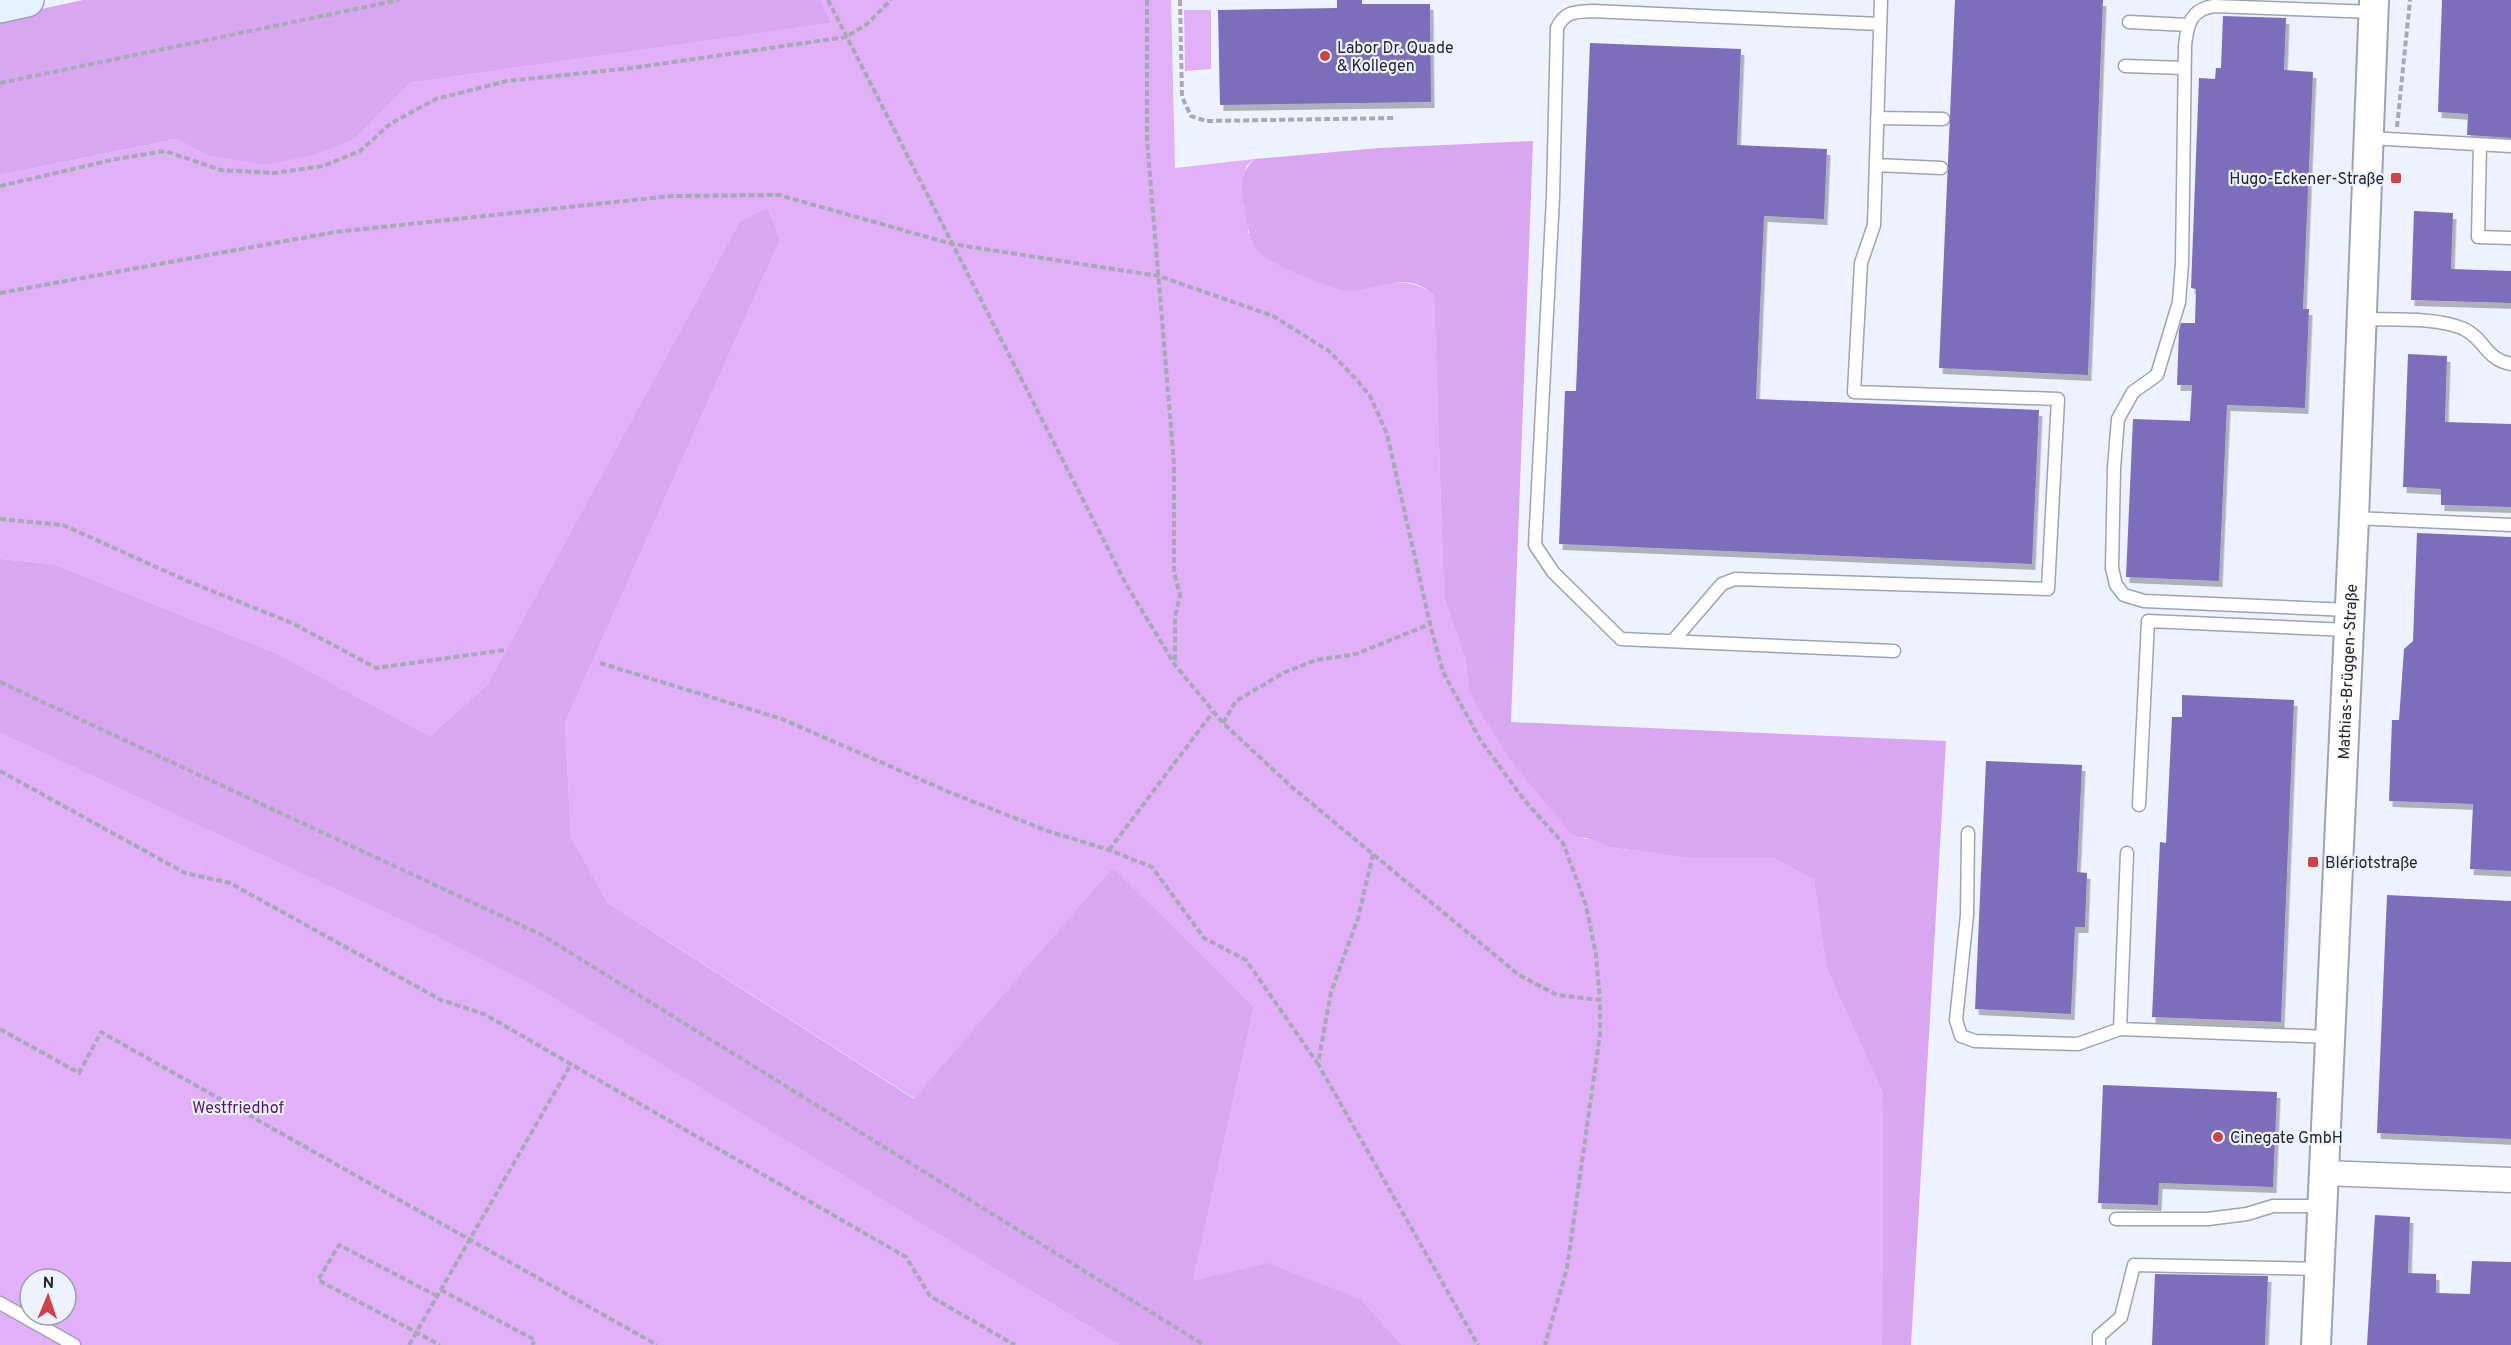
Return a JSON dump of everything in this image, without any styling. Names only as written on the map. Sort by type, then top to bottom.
[{"type":"main road","points":[[0,6],[27,0]]},
{"type":"street","name":"Mathias-Brüggen-Straße","points":[[2316,1345],[2363,319],[2374,6]]},
{"type":"street","points":[[2323,1173],[2511,1180]]},
{"type":"lane","points":[[1673,641],[1722,585],[1735,579],[2048,589],[2058,399],[1854,392],[1861,263],[1874,225],[1881,0]]},
{"type":"lane","points":[[2348,620],[2144,601],[2124,595],[2116,585],[2112,568],[2114,468],[2118,419],[2133,392],[2157,375],[2179,302],[2182,263],[2185,46],[2188,25],[2194,13],[2202,8],[2214,6],[2374,6]]},
{"type":"lane","points":[[1880,24],[1592,11],[1574,12],[1562,18],[1557,28],[1553,197],[1535,545],[1552,572],[1621,639],[1894,651]]},
{"type":"lane","points":[[2129,22],[2188,25]]},
{"type":"lane","points":[[2126,66],[2184,68]]},
{"type":"lane","points":[[1877,118],[1943,120]]},
{"type":"lane","points":[[2370,138],[2511,146]]},
{"type":"lane","points":[[2480,145],[2478,237],[2511,238]]},
{"type":"lane","points":[[1876,165],[1941,168]]},
{"type":"lane","points":[[2363,319],[2450,324],[2466,330],[2477,338],[2495,359],[2511,364]]},
{"type":"lane","points":[[2354,518],[2511,525]]},
{"type":"lane","points":[[2139,806],[2148,621],[2348,620]]},
{"type":"lane","points":[[1968,833],[1967,915],[1956,1020],[1961,1036],[1975,1041],[2078,1044],[2120,1029],[2329,1037]]},
{"type":"lane","points":[[2120,1029],[2127,853]]},
{"type":"lane","points":[[2116,1219],[2208,1219],[2247,1214],[2272,1206],[2322,1206]]},
{"type":"lane","points":[[2099,1345],[2099,1336],[2121,1317],[2134,1265],[2319,1269]]},
{"type":"lane","points":[[1,1307],[74,1345]]},
{"type":"path","points":[[0,83],[399,0]]},
{"type":"path","points":[[828,0],[1126,584],[1175,665],[1223,723],[1293,788],[1519,975],[1557,995],[1600,1000]]},
{"type":"path","points":[[0,186],[116,159],[165,151],[221,170],[274,174],[323,166],[360,151],[390,124],[436,99],[507,81],[632,68],[846,37],[867,24],[891,0]]},
{"type":"path","points":[[1146,0],[1147,140],[1173,464],[1174,572],[1180,595],[1175,617],[1175,665]]},
{"type":"path","points":[[1180,0],[1182,97],[1191,116],[1206,121],[1394,118]]},
{"type":"path","points":[[0,293],[335,232],[671,196],[779,195],[952,244],[1159,276],[1273,316],[1329,351],[1370,396],[1387,434],[1443,672],[1481,741],[1525,801],[1563,843],[1586,905],[1596,955],[1600,1000],[1599,1044],[1567,1268],[1545,1345]]},
{"type":"path","points":[[0,519],[63,525],[185,580],[292,622],[376,668],[505,650]]},
{"type":"path","points":[[1223,723],[1236,701],[1285,672],[1316,660],[1356,654],[1430,624]]},
{"type":"path","points":[[600,663],[782,719],[949,792],[1045,830],[1109,850],[1152,867],[1204,938],[1246,960],[1318,1064],[1478,1345]]},
{"type":"path","points":[[0,682],[540,934],[1204,1345]]},
{"type":"path","points":[[1109,850],[1213,712]]},
{"type":"path","points":[[0,771],[185,873],[230,883],[441,1000],[484,1014],[906,1257],[930,1296],[1015,1345]]},
{"type":"path","points":[[1318,1064],[1330,992],[1358,918],[1373,854]]},
{"type":"path","points":[[0,1029],[79,1073],[101,1032],[657,1345]]},
{"type":"path","points":[[409,1345],[571,1064]]},
{"type":"path","points":[[437,1296],[339,1245],[318,1280],[440,1345]]},
{"type":"path","points":[[441,1290],[535,1340],[532,1345]]},
{"type":"green space","points":[[821,0],[1171,0],[1175,168],[1255,159],[1246,166],[1244,204],[1248,233],[1345,291],[1380,284],[1403,283],[1414,284],[1434,296],[1444,597],[1466,661],[1468,688],[1584,839],[1598,839],[1608,847],[1688,858],[1773,858],[1814,880],[1826,967],[1883,1094],[1882,1345],[1402,1345],[1362,1300],[1193,1281],[1254,1007],[1113,867],[915,1099],[608,903],[571,837],[565,723],[780,240],[768,207],[740,221],[487,685],[430,736],[280,655],[54,564],[0,559],[0,175],[177,139],[204,154],[356,138],[410,83],[829,23]]},
{"type":"green space","points":[[1184,10],[1211,10],[1211,69],[1185,71]]},
{"type":"green space","name":"Westfriedhof","points":[[0,733],[433,935],[532,984],[1119,1345],[0,1345]]},
{"type":"shaded area","points":[[83,0],[821,0],[830,23],[410,83],[356,138],[314,155],[263,165],[204,154],[177,139],[0,175],[0,18]]},
{"type":"shaded area","points":[[1533,141],[1511,722],[1946,741],[1911,1345],[1882,1345],[1883,1094],[1826,967],[1814,880],[1773,858],[1688,858],[1608,847],[1595,840],[1571,834],[1513,763],[1480,712],[1468,688],[1466,661],[1444,597],[1434,296],[1413,283],[1403,282],[1347,291],[1328,286],[1274,263],[1259,252],[1250,236],[1242,186],[1244,174],[1255,159],[1379,148]]},
{"type":"shaded area","points":[[768,207],[780,240],[565,723],[571,837],[608,903],[914,1099],[1113,867],[1254,1007],[1193,1281],[1268,1263],[1362,1300],[1402,1345],[1119,1345],[531,984],[433,935],[0,733],[0,559],[54,564],[280,655],[430,736],[487,685],[740,221]]},
{"type":"building","name":"Labor Dr. Quade & Kollegen","points":[[1337,0],[1362,0],[1362,4],[1430,4],[1431,102],[1220,105],[1218,10],[1337,8]]},
{"type":"building","points":[[1955,0],[2103,0],[2088,375],[1939,368]]},
{"type":"building","points":[[2442,0],[2511,0],[2511,138],[2467,135],[2468,114],[2438,112]]},
{"type":"building","points":[[2223,16],[2286,18],[2284,70],[2313,72],[2303,309],[2309,309],[2305,408],[2227,405],[2219,581],[2126,577],[2133,419],[2190,421],[2192,385],[2177,385],[2181,323],[2195,323],[2196,289],[2191,288],[2199,78],[2215,79],[2216,68],[2221,68]]},
{"type":"building","points":[[1590,43],[1741,49],[1737,145],[1827,149],[1824,219],[1764,216],[1756,399],[2039,410],[2032,564],[1559,544],[1565,391],[1576,391]]},
{"type":"building","points":[[2414,211],[2453,213],[2451,269],[2511,271],[2511,303],[2411,300]]},
{"type":"building","points":[[2408,354],[2447,356],[2445,422],[2511,424],[2511,507],[2441,505],[2441,489],[2403,487]]},
{"type":"building","points":[[2417,533],[2511,537],[2511,871],[2470,869],[2473,804],[2389,801],[2392,720],[2399,720],[2404,649],[2413,641]]},
{"type":"building","points":[[2182,695],[2294,700],[2281,1022],[2152,1017],[2160,842],[2166,843],[2172,717],[2182,717]]},
{"type":"building","points":[[1986,761],[2082,765],[2077,872],[2087,873],[2085,927],[2075,927],[2071,1014],[1975,1009]]},
{"type":"building","points":[[2387,895],[2511,901],[2511,1139],[2377,1133]]},
{"type":"building","name":"Cinegate GmbH","points":[[2103,1085],[2277,1092],[2273,1187],[2159,1183],[2158,1205],[2098,1203]]},
{"type":"building","points":[[2375,1215],[2410,1217],[2408,1273],[2436,1274],[2436,1293],[2470,1294],[2472,1261],[2511,1262],[2511,1345],[2367,1345]]},
{"type":"building","points":[[2155,1274],[2268,1276],[2265,1345],[2152,1345]]},
{"type":"place","name":"Labor Dr. Quade & Kollegen","points":[[1325,56]]},
{"type":"place","name":"Hugo-Eckener-Straße","points":[[2396,178]]},
{"type":"place","name":"Blériotstraße","points":[[2313,862]]},
{"type":"place","name":"Cinegate GmbH","points":[[2218,1137]]}]
